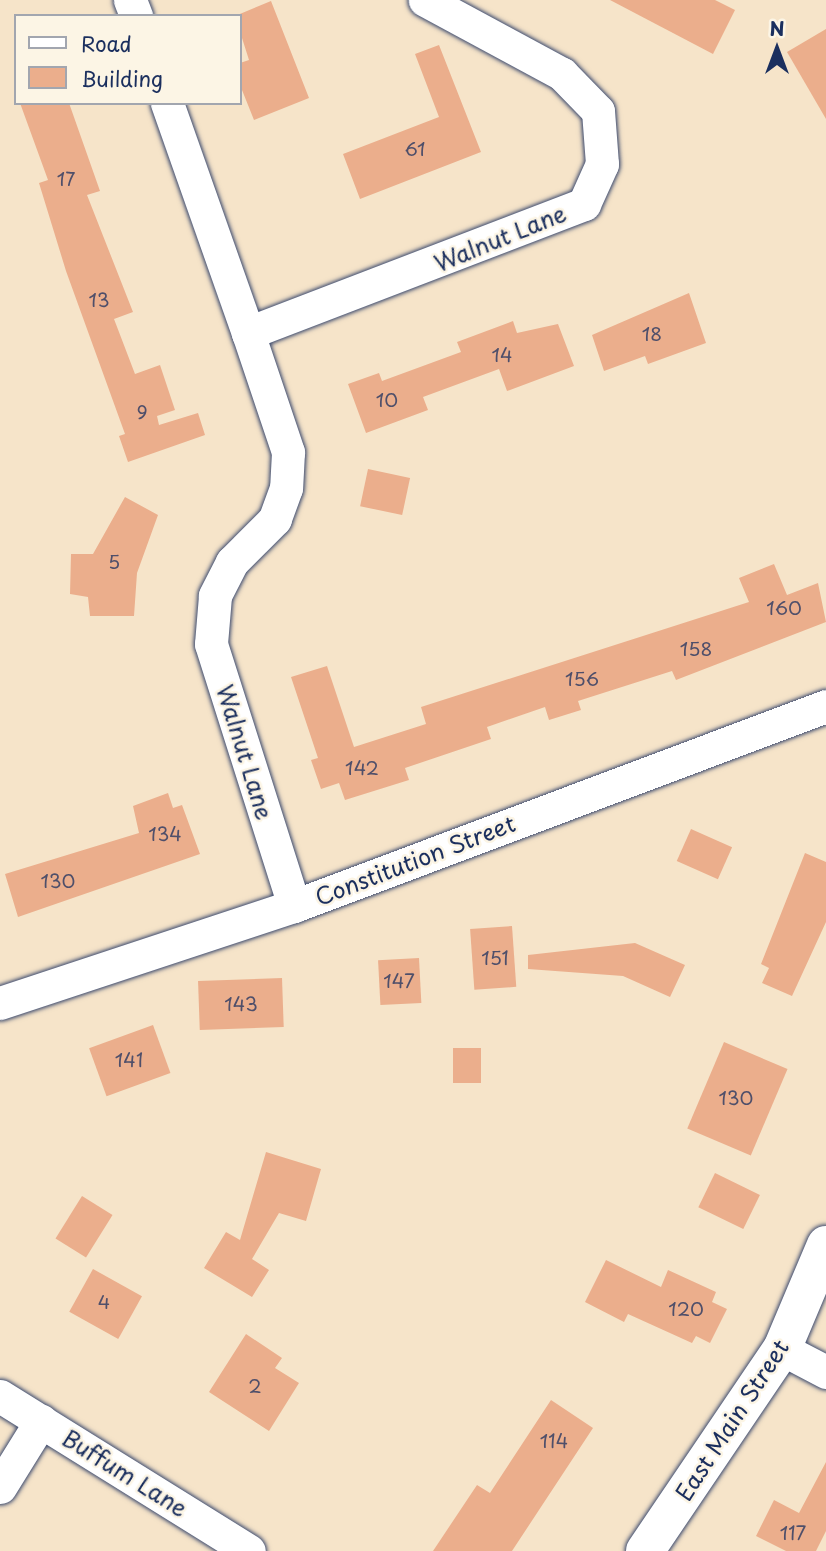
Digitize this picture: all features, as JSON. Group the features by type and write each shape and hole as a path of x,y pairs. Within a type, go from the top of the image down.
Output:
{"main road":[{"name":"East Main Street","path":"645,1551 782,1349 826,1245"}],"street":[{"name":"Walnut Lane","path":"248,333 584,204 602,164 598,111 562,74 425,0"},
{"name":"Walnut Lane","path":"168,105 288,452 286,488 275,519 232,562 215,596 211,643 294,906"},
{"name":"Constitution Street","path":"0,1003 294,906 826,706"},
{"path":"782,1349 826,1372"},
{"name":"Buffum Lane","path":"0,1396 249,1551"},
{"path":"0,1487 41,1421"}],"building":[{"path":"610,0 715,0 735,10 713,54"},
{"path":"271,1 309,98 254,120 242,90 242,62 249,60 242,38 242,14 240,14"},
{"path":"826,29 826,119 787,52"},
{"path":"439,45 481,152 360,199 343,154 439,117 415,54"},
{"path":"21,105 70,105 100,191 87,195 133,312 114,319 135,374 160,365 175,410 157,416 159,425 198,413 205,435 128,462 119,436 125,434 66,271 39,183 48,180"},
{"path":"689,293 706,343 648,364 645,356 604,371 592,335"},
{"path":"513,321 517,333 558,324 574,366 507,391 499,369 423,397 428,410 366,433 348,384 379,373 382,381 461,352 457,342"},
{"path":"368,469 410,478 402,515 360,506"},
{"path":"125,497 158,515 137,573 134,616 90,616 88,597 70,594 71,554 93,554"},
{"path":"774,564 787,595 818,583 826,622 676,680 672,671 578,701 581,710 549,720 545,707 487,727 491,739 405,768 409,780 345,800 339,783 321,789 311,760 318,758 291,677 327,666 354,747 426,724 421,707 749,602 739,578"},
{"path":"168,793 173,808 182,805 200,854 18,917 5,874 139,833 133,806"},
{"path":"691,829 732,847 718,879 677,861"},
{"path":"805,853 826,862 826,922 792,996 762,983 769,968 761,964"},
{"path":"512,926 516,987 474,990 470,929"},
{"path":"635,943 685,965 670,997 623,976 528,969 528,955"},
{"path":"419,958 421,1003 380,1005 378,960"},
{"path":"282,978 284,1027 200,1030 198,981"},
{"path":"153,1025 170,1073 107,1096 89,1048"},
{"path":"724,1042 788,1069 751,1155 687,1129"},
{"path":"453,1048 481,1048 481,1083 453,1083"},
{"path":"266,1152 321,1169 306,1221 279,1213 252,1259 269,1270 252,1297 204,1268 226,1232 240,1240"},
{"path":"715,1173 760,1195 743,1229 698,1207"},
{"path":"82,1196 113,1215 86,1257 56,1238"},
{"path":"606,1260 661,1287 668,1270 716,1292 712,1302 727,1309 710,1343 696,1336 692,1343 628,1314 624,1322 585,1302"},
{"path":"93,1269 142,1296 118,1339 69,1312"},
{"path":"246,1334 282,1358 275,1368 299,1383 269,1431 209,1392"},
{"path":"551,1400 593,1428 512,1551 433,1551 477,1485 490,1493"},
{"path":"826,1462 826,1531 816,1551 786,1551 756,1536 774,1500 799,1513"}]}
